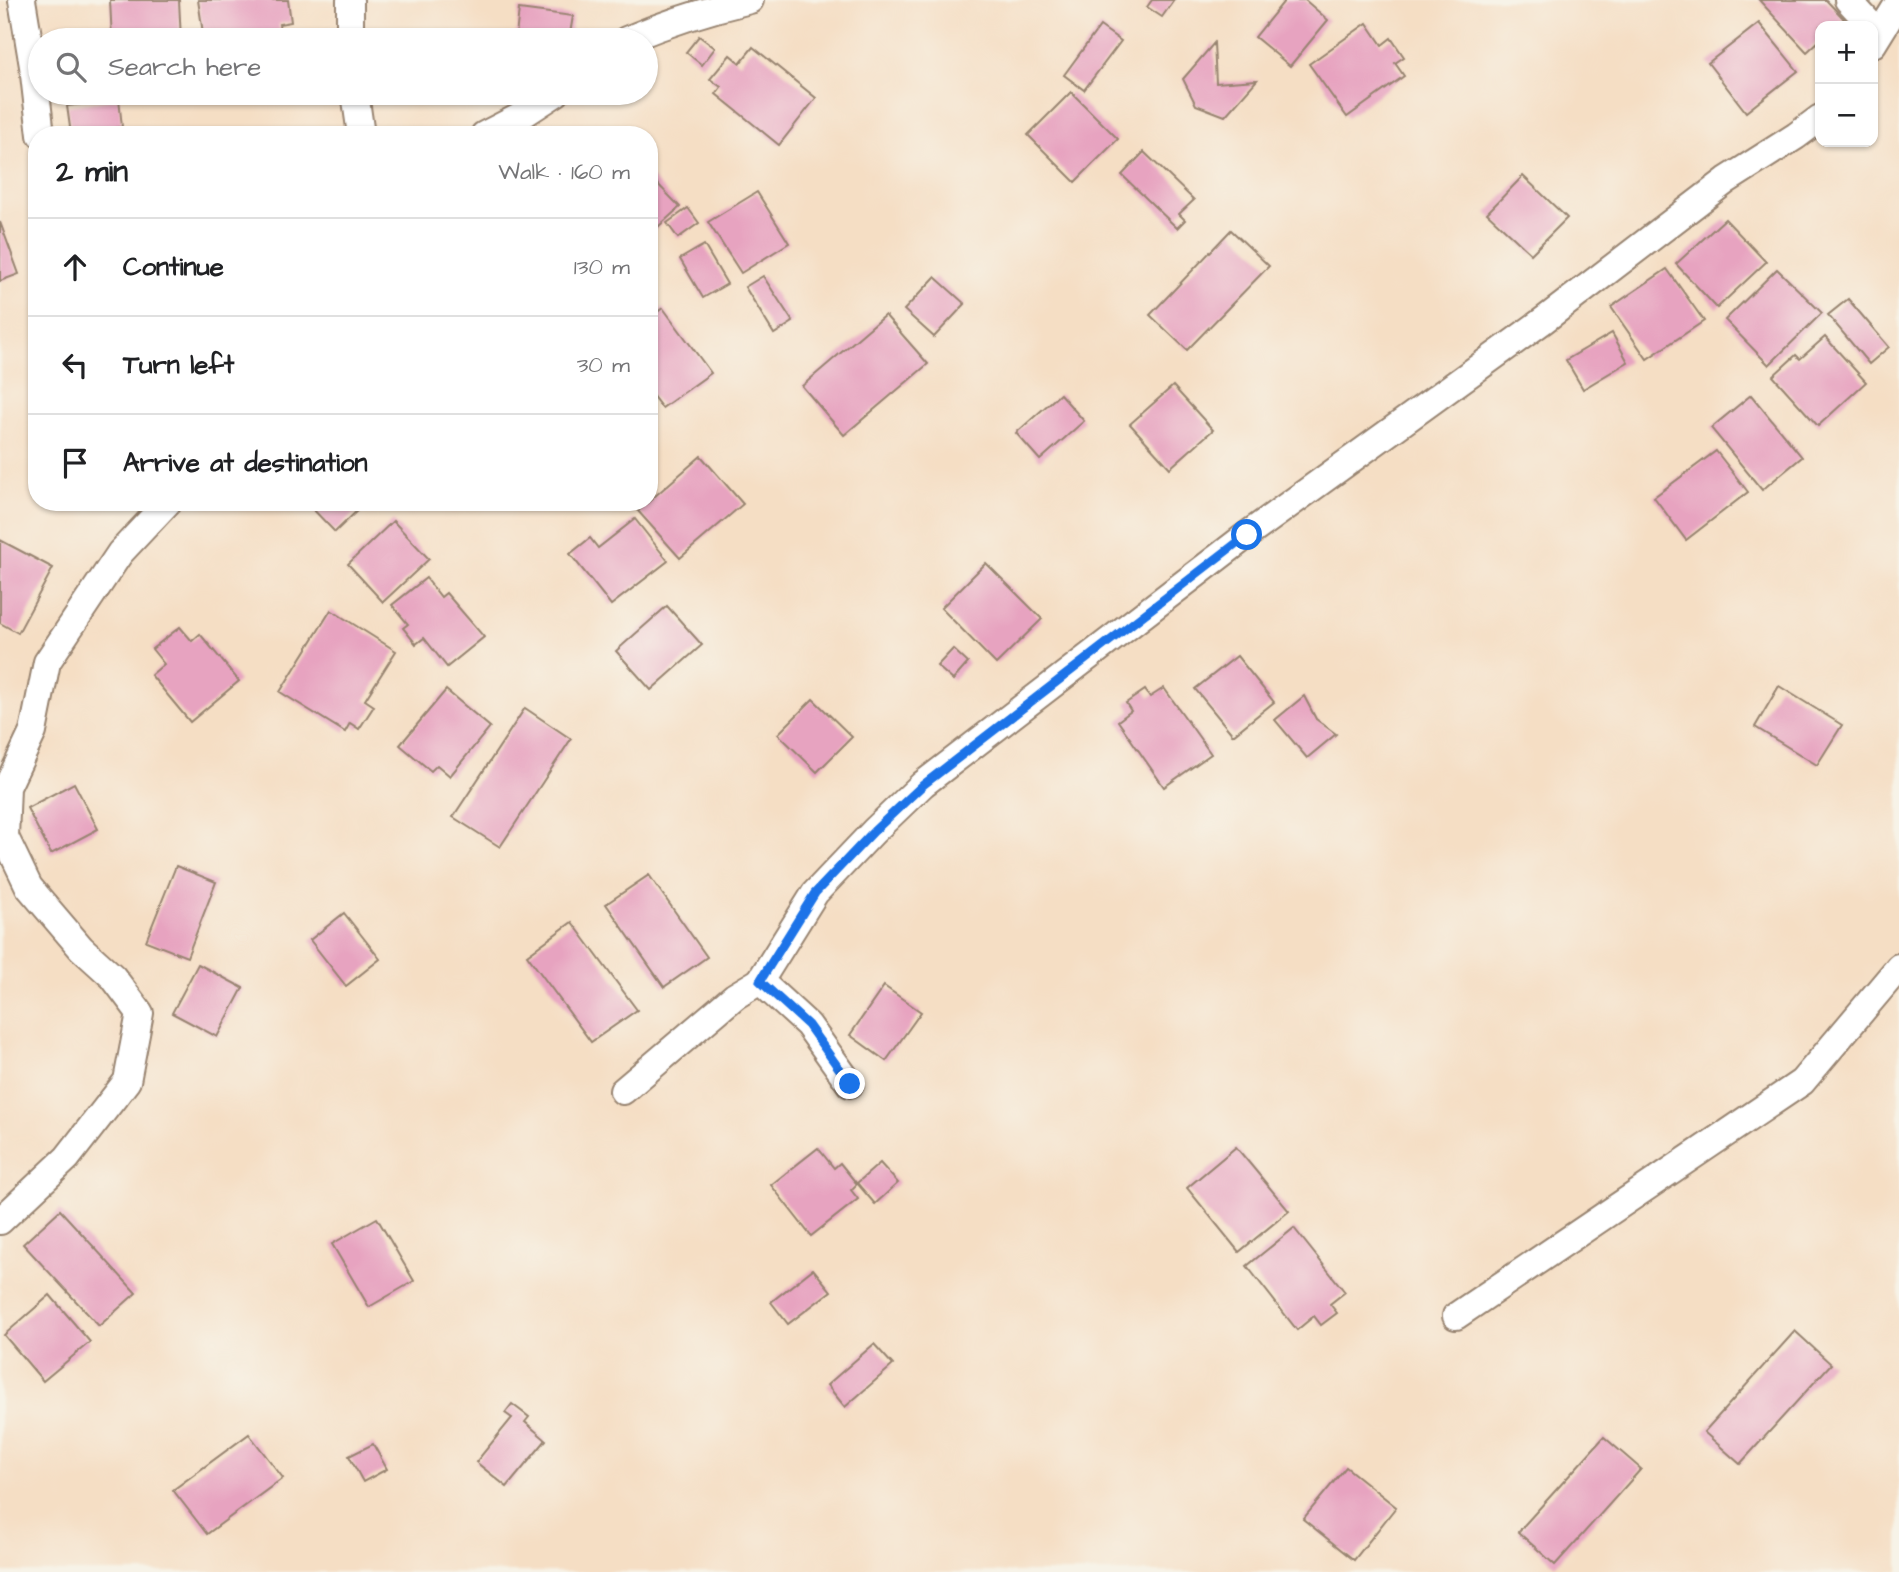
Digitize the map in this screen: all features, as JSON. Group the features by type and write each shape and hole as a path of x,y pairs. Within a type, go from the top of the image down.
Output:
{"street":[{"path":"22,0 28,36"},
{"path":"350,0 350,28"},
{"path":"653,28 707,10 750,0"},
{"path":"1848,0 1865,21"},
{"path":"1878,28 1899,2"},
{"path":"38,105 40,126"},
{"path":"357,105 360,126"},
{"path":"502,126 538,105"},
{"path":"622,1091 735,996 760,981 815,893 874,831 923,785 1247,535 1544,320 1727,180 1815,122"},
{"path":"0,1221 67,1158 127,1081 139,1013 113,977 81,948 29,887 5,837 7,787 33,732 47,662 120,554 159,511"},
{"path":"1456,1317 1802,1082 1899,967"},
{"path":"760,981 808,1025 850,1084"}],"building":[{"path":"110,0 179,0 180,28 111,28"},
{"path":"198,0 288,0 291,22 279,24 279,28 202,28"},
{"path":"1152,0 1174,0 1162,17 1147,7"},
{"path":"1285,0 1305,0 1328,20 1290,66 1255,37"},
{"path":"1759,0 1826,0 1844,19 1815,21 1815,45 1807,52"},
{"path":"519,9 573,16 571,28 517,28"},
{"path":"1367,23 1382,45 1391,38 1404,57 1395,63 1404,76 1347,117 1309,64"},
{"path":"1759,23 1798,71 1746,112 1708,63"},
{"path":"1100,26 1121,41 1084,90 1064,75"},
{"path":"699,36 715,48 702,65 686,52"},
{"path":"1214,43 1216,83 1257,80 1225,116 1196,105 1183,79"},
{"path":"753,47 816,98 779,145 716,94 721,87 710,79 730,55 740,63"},
{"path":"1071,92 1118,139 1075,182 1028,135"},
{"path":"120,105 122,126 70,126 67,106"},
{"path":"1144,152 1194,200 1179,214 1185,220 1177,228 1122,175"},
{"path":"1523,176 1567,218 1531,254 1487,213"},
{"path":"658,184 680,207 658,227"},
{"path":"757,192 789,243 741,273 708,222"},
{"path":"688,208 699,223 678,238 667,223"},
{"path":"1725,219 1766,262 1717,308 1676,264"},
{"path":"0,222 19,274 0,281"},
{"path":"1231,230 1269,266 1187,350 1150,315"},
{"path":"704,245 727,284 703,298 680,259"},
{"path":"1667,269 1704,321 1647,359 1611,307"},
{"path":"1777,269 1822,313 1769,365 1725,320"},
{"path":"763,276 793,322 774,334 745,287"},
{"path":"935,277 965,304 934,337 904,310"},
{"path":"1848,299 1889,347 1869,364 1828,315"},
{"path":"663,308 711,373 662,408 658,403 658,312"},
{"path":"885,315 928,364 844,435 802,386"},
{"path":"1612,333 1628,362 1583,389 1566,360"},
{"path":"1825,337 1866,382 1818,426 1773,376 1796,355 1800,359"},
{"path":"1173,386 1213,430 1170,468 1130,424"},
{"path":"1060,394 1084,421 1040,460 1016,433"},
{"path":"1751,395 1802,457 1762,490 1711,428"},
{"path":"1716,451 1748,492 1686,540 1654,497"},
{"path":"701,456 743,504 680,558 638,511 658,511 658,494"},
{"path":"315,511 357,511 335,532"},
{"path":"635,519 668,561 611,605 570,554 590,538 598,548"},
{"path":"393,521 429,559 383,602 348,564"},
{"path":"0,540 53,568 18,633 0,623"},
{"path":"986,563 1042,619 996,664 941,608"},
{"path":"426,578 441,597 446,593 484,637 447,667 424,638 416,644 403,628 408,624 392,605"},
{"path":"667,606 702,645 651,690 616,651"},
{"path":"331,610 396,651 365,700 374,706 359,729 350,723 345,732 280,692"},
{"path":"180,627 192,641 200,634 239,681 190,722 151,675 164,664 152,649"},
{"path":"953,649 968,663 953,680 937,666"},
{"path":"1237,656 1274,702 1233,735 1195,689"},
{"path":"1779,686 1842,725 1817,765 1755,727"},
{"path":"1164,688 1211,754 1164,787 1118,721 1131,711 1126,703 1145,690 1150,697"},
{"path":"446,690 490,727 450,776 437,765 431,771 400,745"},
{"path":"1304,696 1316,719 1336,734 1307,758 1275,720"},
{"path":"813,699 852,737 817,772 778,734"},
{"path":"525,708 571,739 500,847 453,817"},
{"path":"74,783 98,829 51,854 27,808"},
{"path":"176,866 216,882 187,957 146,941"},
{"path":"649,875 707,957 664,987 606,904"},
{"path":"344,913 380,959 346,986 310,940"},
{"path":"572,922 637,1010 591,1042 527,955"},
{"path":"198,964 243,988 217,1037 172,1013"},
{"path":"884,986 921,1012 886,1061 850,1035"},
{"path":"1236,1147 1289,1211 1239,1252 1187,1188"},
{"path":"818,1148 834,1168 840,1163 857,1184 851,1190 858,1199 811,1236 771,1185"},
{"path":"880,1163 898,1183 875,1204 857,1183"},
{"path":"60,1210 136,1293 99,1326 23,1244"},
{"path":"377,1218 414,1281 369,1307 332,1244"},
{"path":"1294,1228 1345,1292 1330,1304 1337,1313 1321,1325 1314,1316 1297,1330 1247,1266"},
{"path":"813,1269 831,1291 788,1324 771,1302"},
{"path":"50,1295 90,1342 43,1381 4,1335"},
{"path":"1795,1331 1831,1364 1740,1464 1704,1432"},
{"path":"874,1344 893,1365 845,1407 827,1385"},
{"path":"512,1404 529,1417 525,1422 546,1440 507,1487 476,1462 512,1418 505,1413"},
{"path":"249,1434 283,1478 207,1534 173,1490"},
{"path":"1604,1437 1641,1469 1555,1565 1518,1532"},
{"path":"373,1444 387,1469 363,1482 349,1456"},
{"path":"1346,1467 1396,1507 1354,1560 1303,1519"}],"route":[{"path":"850,1084 808,1025 760,981 815,893 874,831 923,785 1247,535"}]}
